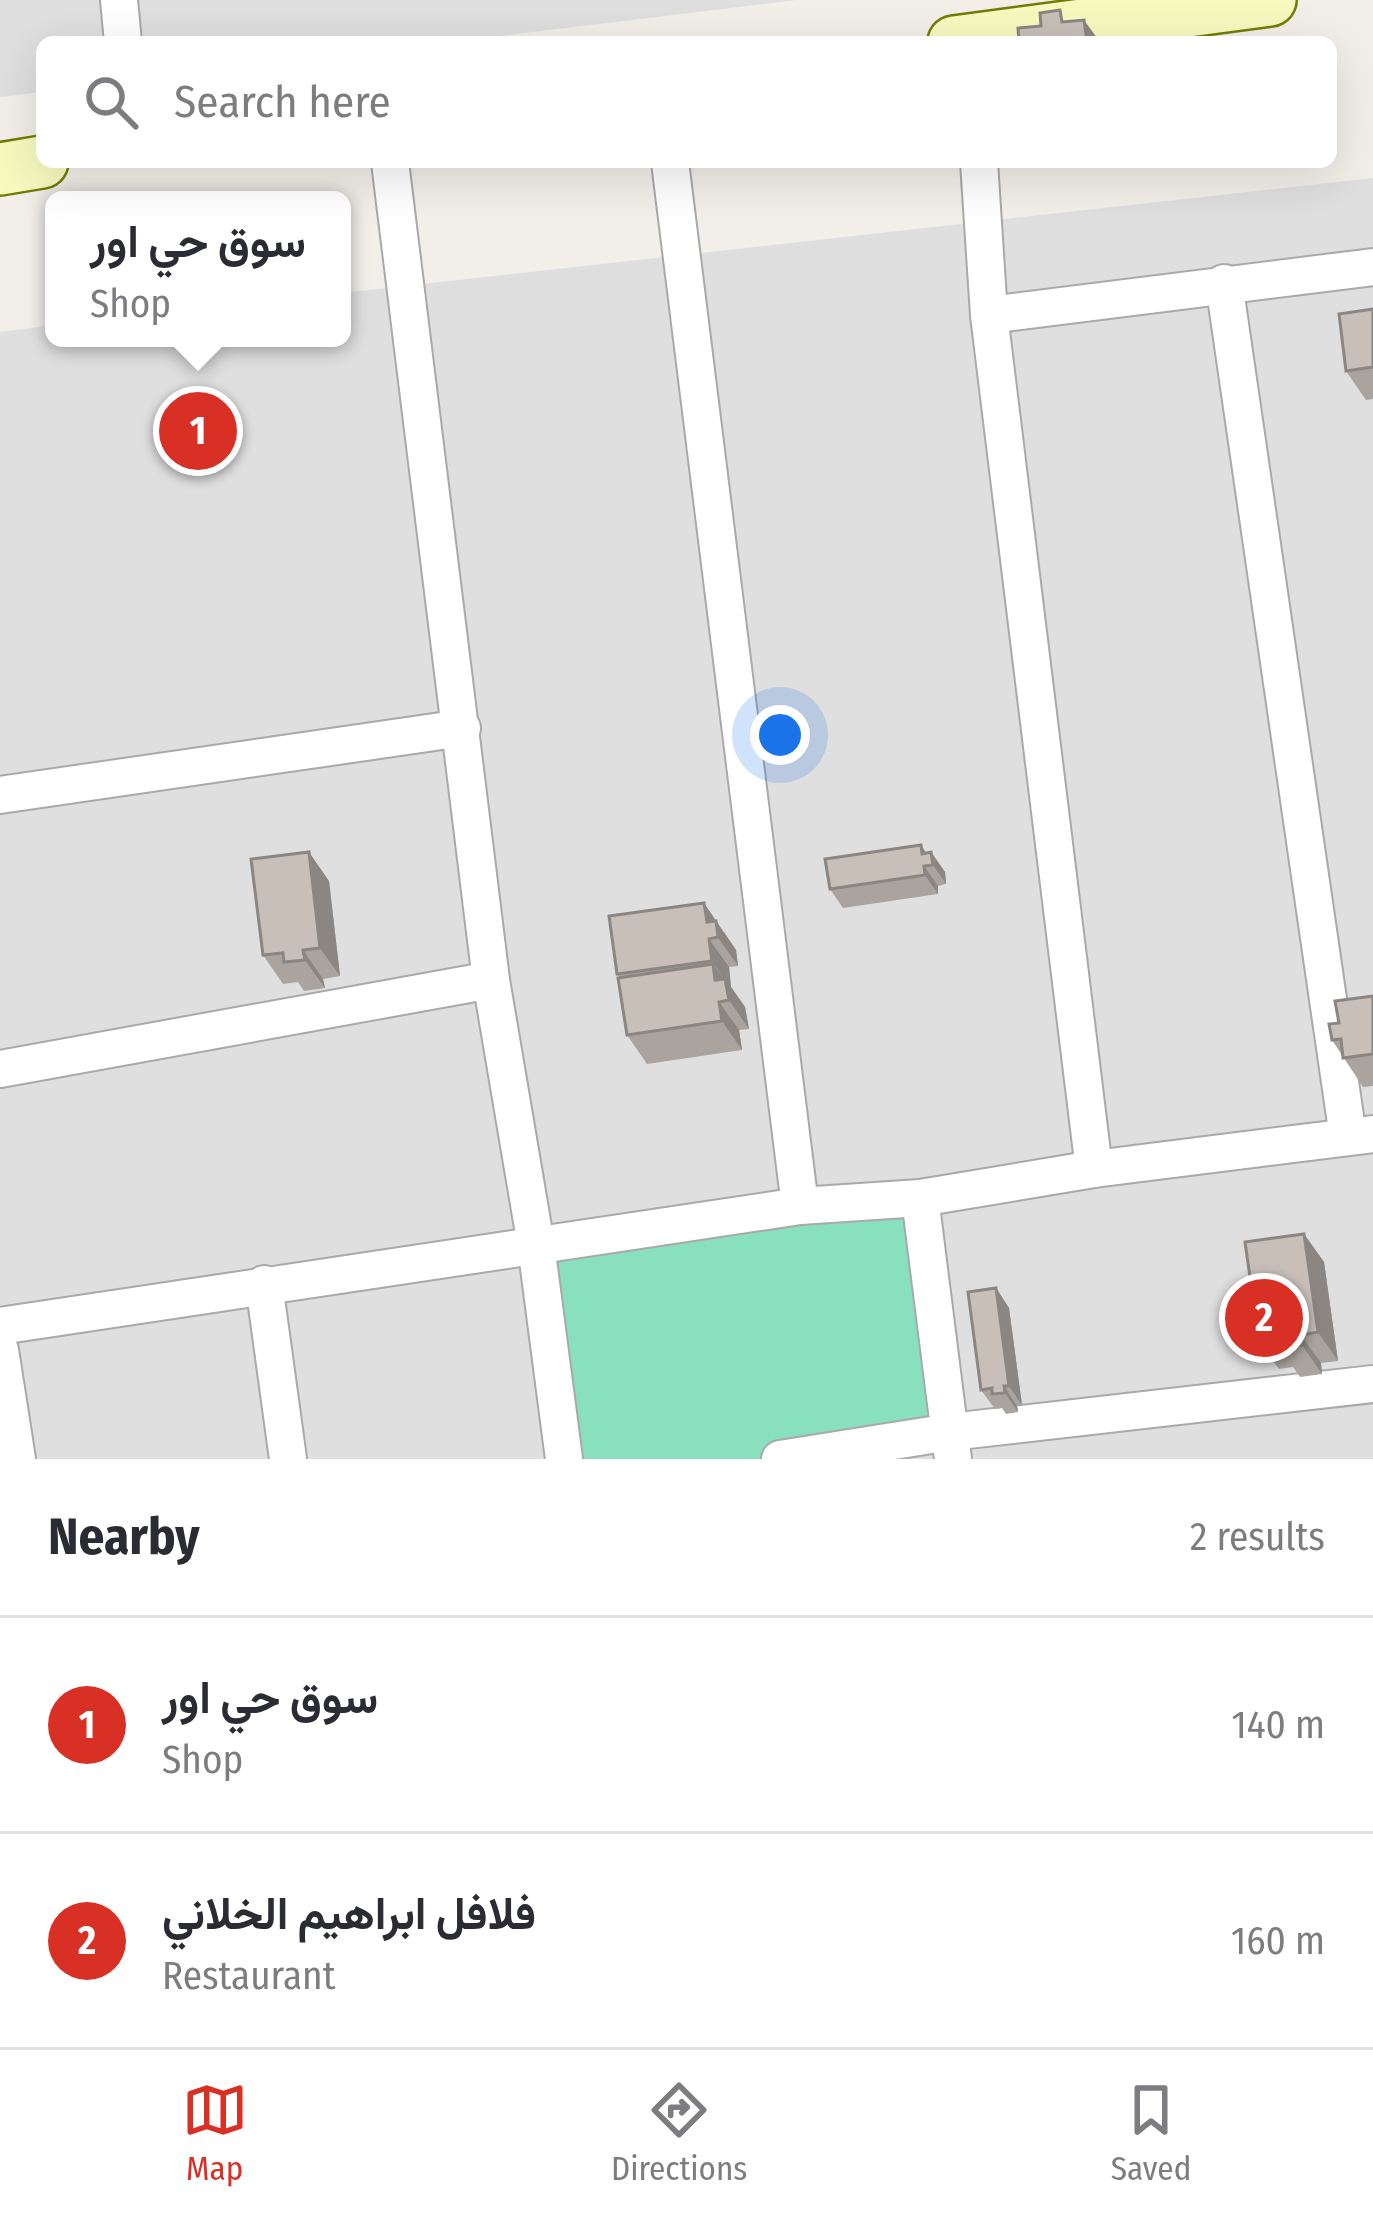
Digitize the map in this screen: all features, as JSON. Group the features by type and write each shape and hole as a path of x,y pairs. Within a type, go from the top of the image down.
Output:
{"street":[{"path":"119,0 122,36"},
{"path":"980,36 1048,14 1270,0"},
{"path":"0,169 36,163"},
{"path":"391,168 491,980 536,1245 564,1459"},
{"path":"671,168 800,1206"},
{"path":"979,168 989,315 1094,1169"},
{"path":"989,315 1373,267"},
{"path":"0,1326 800,1206 920,1198 1094,1169 1360,1136 1224,283"},
{"path":"0,795 462,728"},
{"path":"0,1069 491,980"},
{"path":"920,1198 951,1445"},
{"path":"264,1284 288,1459"},
{"path":"0,1350 17,1459"},
{"path":"780,1459 951,1445 1373,1384"}],"shaded area":[{"path":"0,0 796,0 500,36 36,36 36,93 0,97"},
{"path":"1373,178 1373,1459 0,1459 0,332 45,326 45,347 351,347 351,292"}],"green space":[{"path":"920,1198 950,1432 779,1459 564,1459 536,1245"}],"building":[{"path":"1060,10 1062,22 1084,20 1086,36 1019,36 1018,28 1041,26 1040,13"},
{"path":"1373,309 1373,367 1346,371 1339,314"},
{"path":"921,845 922,854 931,852 933,865 924,866 925,875 830,889 825,859"},
{"path":"309,852 320,948 303,950 305,960 284,962 283,953 263,955 251,859"},
{"path":"704,903 707,922 716,921 718,937 709,939 712,961 617,974 609,916"},
{"path":"713,964 715,980 725,979 729,1000 719,1002 722,1021 627,1035 618,978"},
{"path":"1373,996 1373,1054 1343,1058 1341,1039 1332,1040 1329,1024 1339,1023 1335,1001"},
{"path":"1304,1234 1318,1332 1301,1335 1302,1345 1280,1349 1279,1338 1259,1341 1245,1242"},
{"path":"996,1288 1009,1386 1004,1386 1005,1393 992,1394 992,1388 981,1390 968,1292"}],"place":[{"name":"سوق حي اور","path":"198,431"},
{"name":"فلافل ابراهيم الخلاني","path":"1264,1318"}]}
